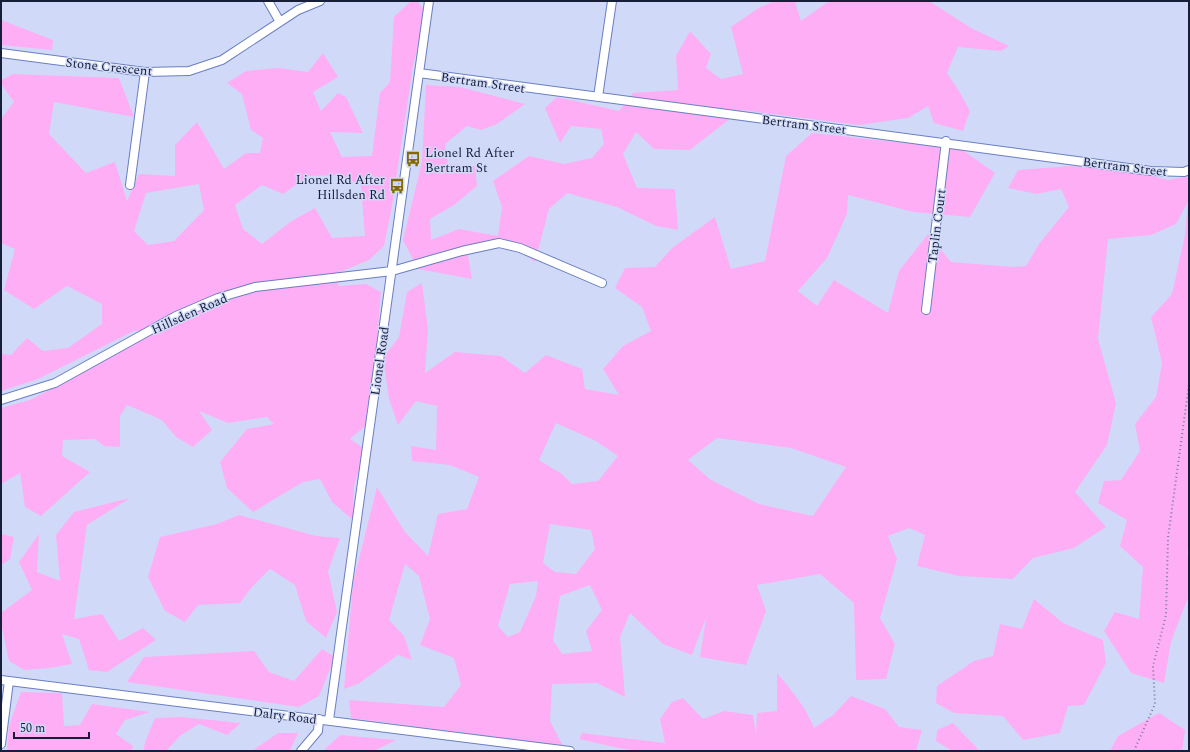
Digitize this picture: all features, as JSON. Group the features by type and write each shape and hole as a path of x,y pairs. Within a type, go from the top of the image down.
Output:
{"street":[{"path":"268,1 280,22"},
{"name":"Stone Crescent","path":"1,53 144,72 189,71 222,60 298,10 320,1"},
{"name":"Lionel Road","path":"329,720 429,1"},
{"path":"598,98 612,1"},
{"path":"130,185 144,72"},
{"name":"Bertram Street","path":"419,73 598,98 946,141 1151,171 1184,172 1189,170"},
{"name":"Taplin Court","path":"926,310 946,141"},
{"name":"Hillsden Road","path":"1,400 55,383 176,316 218,298 255,287 392,271 462,251 499,243 520,248 602,283"},
{"path":"1,744 5,681"},
{"name":"Dalry Road","path":"5,681 570,751"},
{"path":"301,751 318,731 319,719"}],"path":[{"path":"1134,751 1155,704 1153,666 1166,614 1168,538 1189,384"}],"shaded area":[{"path":"411,1 417,1 426,12 413,66 392,206 384,246 369,260 340,272 338,286 366,284 381,292 377,340 376,386 367,407 370,422 350,439 365,449 354,486 353,520 332,502 320,479 303,482 253,512 227,488 220,462 247,429 274,424 267,417 228,423 199,411 212,430 193,447 176,437 162,420 127,405 120,416 120,447 104,446 95,439 63,440 62,456 90,472 41,516 25,507 20,473 1,484 1,408 30,400 77,376 159,329 134,331 38,379 1,391 1,354 11,355 27,338 43,351 68,348 102,324 102,304 67,286 34,309 4,290 15,249 1,243 1,119 14,102 1,84 1,80 13,74 119,78 134,117 54,102 49,134 86,173 115,162 127,201 139,174 175,176 175,145 197,122 224,169 246,153 260,153 263,138 251,130 242,94 227,83 246,71 278,68 308,72 323,53 338,77 313,92 321,111 338,93 346,97 363,133 330,132 342,157 372,156 380,93 390,82 394,17","holes":["341,175 361,186 365,236 332,238 315,208 290,222 262,244 243,229 235,205 262,185 283,194 309,176","199,184 204,210 174,241 148,245 134,231 146,193"]},
{"path":"775,1 795,1 801,21 829,1 929,1 971,28 1009,46 1001,51 958,47 947,73 970,111 963,131 934,123 928,106 908,118 859,125 741,110 690,150 654,149 636,132 623,154 637,188 675,189 678,230 656,226 617,207 567,193 549,209 535,262 505,240 467,250 472,279 418,269 403,240 422,162 426,85 460,87 525,104 497,124 481,130 467,126 445,144 448,164 475,166 477,186 454,205 430,219 431,240 459,229 498,236 502,207 493,181 529,156 564,164 592,158 604,144 601,129 571,126 560,143 545,108 557,97 619,111 633,93 678,90 676,56 690,31 711,54 706,68 721,79 743,74 731,27 760,7"},
{"path":"1,20 53,40 52,50 1,45"},
{"path":"812,133 961,149 995,173 970,217 913,212 848,195 847,214 827,258 798,291 817,306 834,280 888,313 899,271 928,234 951,262 1014,267 1026,266 1039,244 1069,207 1061,189 1037,194 1008,188 1018,170 1070,166 1128,170 1168,180 1189,176 1189,540 1187,554 1189,559 1189,595 1171,642 1164,683 1131,673 1104,631 1115,612 1139,619 1143,567 1120,546 1127,520 1098,503 1104,481 1121,480 1140,451 1135,424 1156,397 1162,363 1151,317 1172,294 1185,235 1188,202 1176,224 1151,235 1108,239 1098,339 1116,403 1107,445 1075,492 1106,527 1074,548 1033,558 1013,579 959,576 917,566 925,535 909,528 888,536 897,559 880,618 895,644 886,679 856,680 854,603 820,574 757,585 766,611 746,665 700,657 706,618 692,655 663,644 630,613 620,637 625,697 597,683 552,684 550,721 563,746 351,718 349,700 444,707 461,685 454,658 420,645 430,619 419,576 405,564 389,620 404,636 412,660 398,655 358,684 344,689 353,583 377,487 405,532 428,556 438,514 467,509 479,477 450,465 412,461 411,446 436,450 437,406 416,401 398,425 389,399 383,358 399,337 407,292 422,283 428,329 425,373 455,352 501,356 525,373 546,355 582,369 585,389 619,395 603,369 623,346 651,331 642,307 615,288 625,268 655,267 672,248 715,217 731,269 765,261 786,156","holes":["556,423 596,441 618,456 598,481 572,484 562,474 539,460","717,438 791,448 846,467 813,516 759,504 711,480 688,460","550,524 591,530 595,549 576,574 555,572 543,563","538,581 536,596 520,632 508,637 498,626 510,584","590,585 602,610 586,631 592,651 562,654 553,640 560,596"]},
{"path":"130,498 87,525 74,619 102,614 119,641 143,628 156,640 107,672 89,670 79,639 62,634 72,664 50,668 24,670 9,661 1,623 1,613 32,590 19,562 39,534 37,572 60,581 56,535 74,512"},
{"path":"239,515 316,536 340,538 328,571 337,612 326,638 306,621 295,585 270,569 251,588 240,603 198,605 185,622 165,611 148,577 160,537 217,524"},
{"path":"1,534 14,537 10,559 1,565"},
{"path":"1034,599 1063,623 1103,640 1106,663 1084,705 1068,706 1060,733 1023,740 1003,716 954,713 936,703 937,686 974,661 993,656 1000,624 1022,629"},
{"path":"322,649 335,657 319,696 299,707 127,682 144,657 254,651 269,672 294,681"},
{"path":"777,673 793,692 811,720 814,728 833,715 851,696 885,709 899,727 922,730 916,751 638,751 579,739 582,733 665,743 660,719 672,702 683,698 703,719 724,711 753,715 756,734 757,713 777,711"},
{"path":"21,692 62,693 64,726 80,725 92,704 150,712 125,720 116,734 133,746 132,751 7,751 9,726"},
{"path":"1159,713 1185,730 1182,751 1110,751 1118,736"},
{"path":"181,717 241,723 227,735 199,724 181,735 166,751 143,751 155,718"},
{"path":"953,723 978,749 976,751 952,751 936,741 937,730"},
{"path":"278,733 298,733 290,751 252,751"},
{"path":"340,735 396,740 374,751 323,751"}],"place":[{"name":"Lionel Rd After Bertram St","path":"413,159"},
{"name":"Lionel Rd After Hillsden Rd","path":"397,186"}]}
